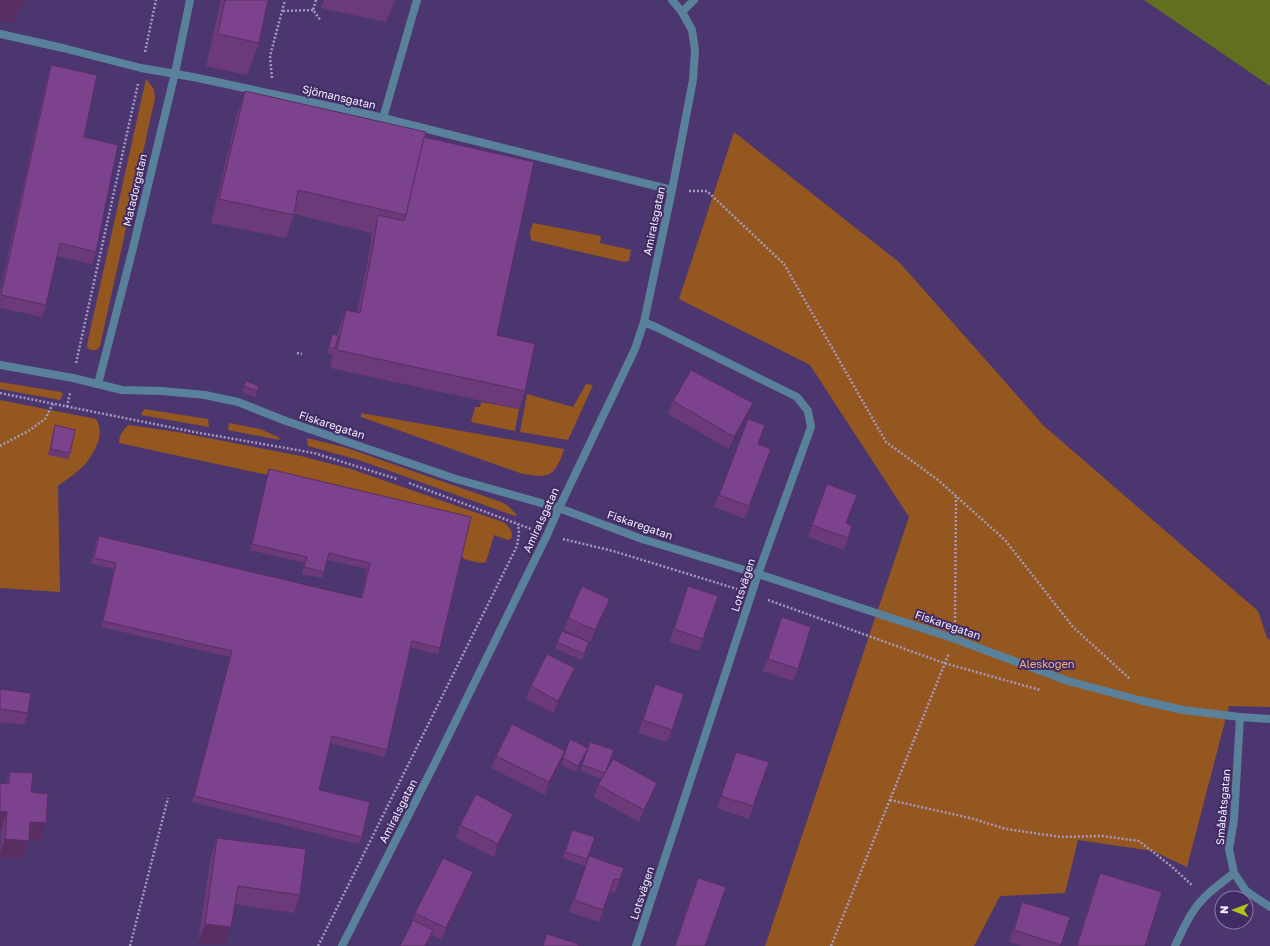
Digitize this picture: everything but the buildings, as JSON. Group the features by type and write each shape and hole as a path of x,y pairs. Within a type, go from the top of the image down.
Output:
{"street":[{"name":"Matadorgatan","path":"98,384 175,73 190,0"},
{"path":"383,118 417,0"},
{"name":"Amiralsgatan","path":"342,946 435,763 547,535 635,349 644,322 672,190 693,80 695,50 692,30 682,12 672,0"},
{"path":"682,12 694,0"},
{"name":"Sjömansgatan","path":"0,34 141,68 175,73 383,118 672,190"},
{"name":"Lotsvägen","path":"636,946 752,597 758,574 811,426 808,411 798,397 644,322"},
{"name":"Fiskaregatan","path":"0,365 73,378 122,390 162,391 204,395 238,402 286,421 456,478 559,508 642,539 758,574 955,639 1068,680 1139,700 1183,710 1270,719"},
{"name":"Småbåtsgatan","path":"1240,717 1234,820 1230,848 1234,873 1246,891 1270,906"},
{"path":"1175,946 1194,909 1234,873"}],"path":[{"path":"144,57 156,0"},
{"path":"274,94 270,56 283,10 284,0"},
{"path":"313,10 316,0"},
{"path":"283,10 313,10"},
{"path":"313,10 321,21"},
{"path":"76,361 139,79"},
{"path":"672,190 707,191 784,264 886,442 938,480 1005,540 1073,626 1142,690 1139,700"},
{"path":"297,353 302,354"},
{"path":"0,393 194,432 314,453 404,481 547,535 613,551 732,587 752,597 771,601 823,621 944,663 1043,691"},
{"path":"0,446 30,430 45,419 52,404"},
{"path":"831,946 944,663 955,639 956,496"},
{"path":"318,946 517,546 519,534 518,524"},
{"path":"130,946 168,798"},
{"path":"890,800 970,818 1006,829 1061,837 1103,836 1139,841 1171,866 1193,886"}],"green space":[{"path":"146,79 154,89 155,98 100,346 97,350 90,350 87,347 88,340"},
{"name":"Aleskogen","path":"734,132 900,263 1044,426 1258,611 1267,638 1270,640 1270,707 1229,706 1187,867 1153,851 1078,840 1065,893 1000,896 974,946 765,946 909,517 810,365 679,299"},
{"path":"533,223 601,236 600,243 631,250 629,261 624,262 531,240 530,232"},
{"path":"0,382 61,392 63,394 60,400 0,389"},
{"path":"586,384 593,385 568,440 520,432 527,394 573,407"},
{"path":"0,400 96,419 99,424 100,430 98,441 87,462 81,469 58,486 60,592 0,588"},
{"path":"481,402 519,409 515,431 471,422 475,407 480,407"},
{"path":"144,409 208,419 209,427 141,415"},
{"path":"361,413 564,449 558,465 548,475 529,475 361,417"},
{"path":"229,423 260,429 278,437 280,440 228,430"},
{"path":"129,425 177,432 301,456 351,469 503,522 510,529 512,536 511,539 508,540 494,535 486,562 480,563 464,559 461,554 268,475 119,443 122,433"},
{"path":"307,438 347,448 501,502 507,505 517,515 515,516 359,460 308,446"}],"shaded area":[{"path":"1144,0 1270,0 1270,86"}]}
